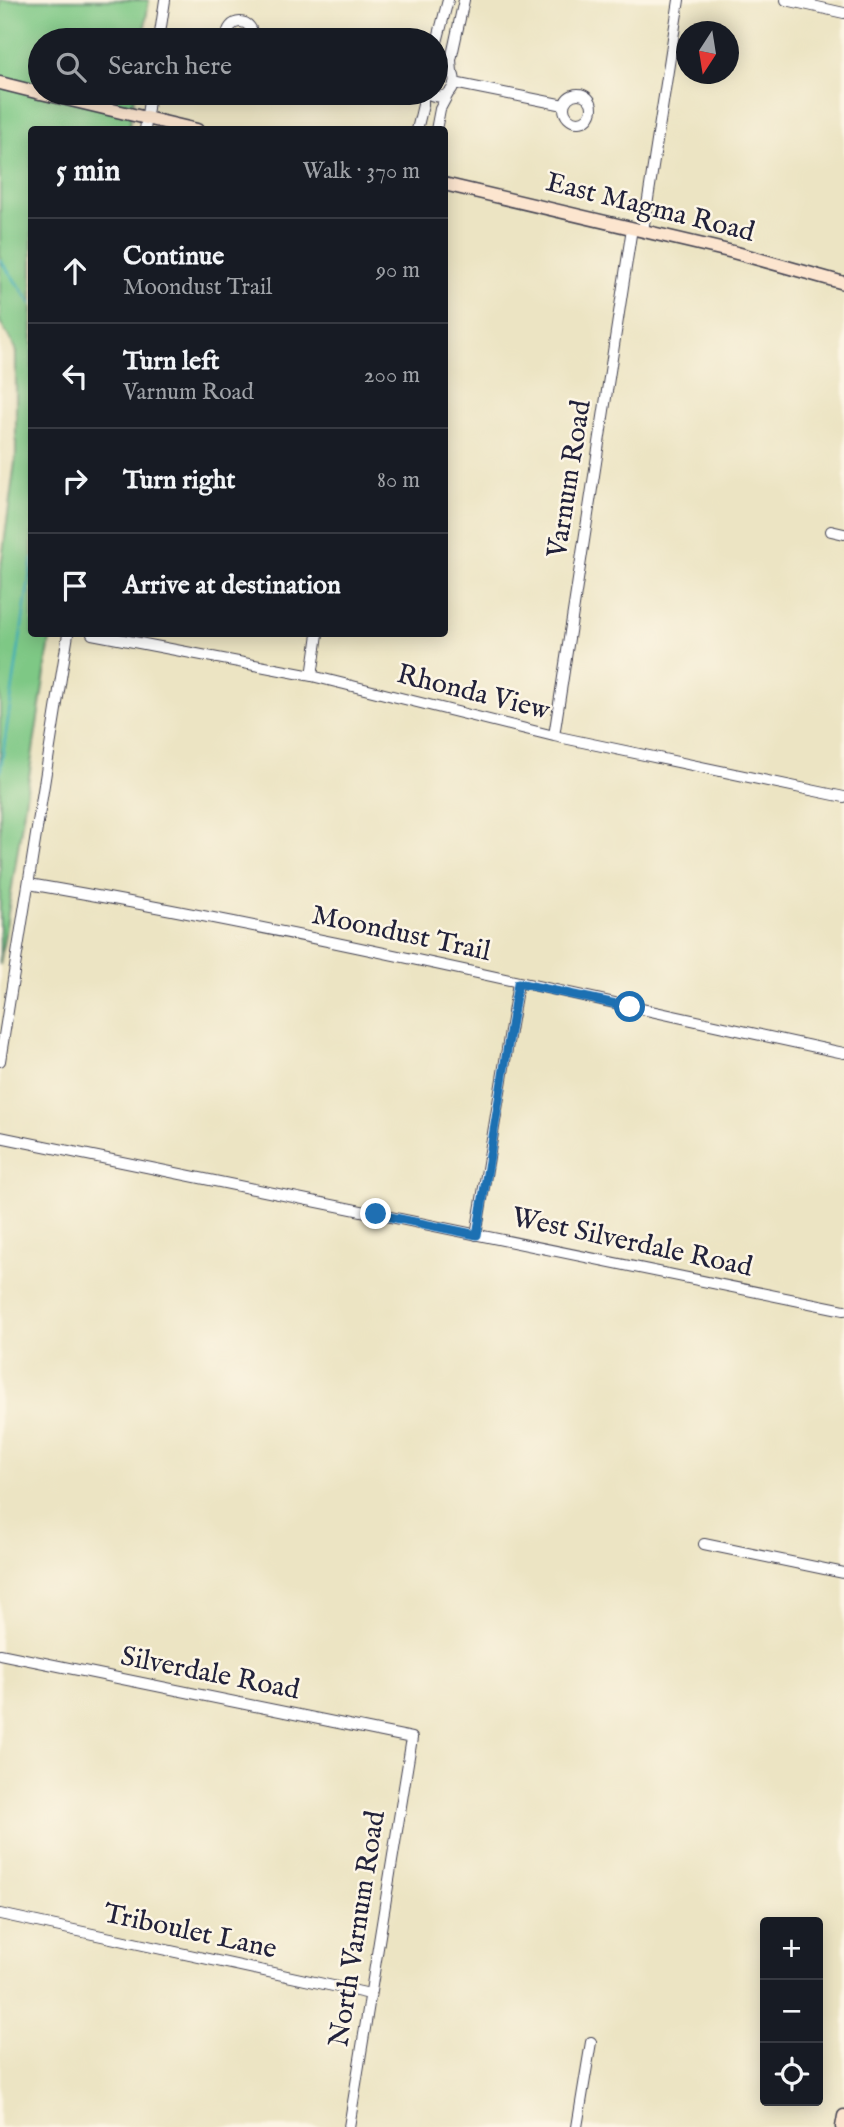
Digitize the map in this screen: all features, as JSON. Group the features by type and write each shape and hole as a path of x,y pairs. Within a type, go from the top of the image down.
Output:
{"street":[{"path":"161,28 165,0"},
{"path":"441,28 448,0"},
{"path":"448,91 452,82 452,60 464,0"},
{"name":"Varnum Road","path":"554,736 679,0"},
{"path":"786,0 844,13"},
{"path":"229,28 242,22 252,28"},
{"path":"448,74 452,82"},
{"path":"448,87 452,82"},
{"path":"452,82 564,105"},
{"path":"0,83 28,90"},
{"path":"82,105 146,124 148,105"},
{"path":"418,126 423,105"},
{"path":"437,126 442,105"},
{"name":"East Magma Road","path":"448,185 733,252 844,283"},
{"path":"831,531 844,534"},
{"path":"0,1061 68,637"},
{"name":"Rhonda View","path":"108,637 312,676 554,736 844,797"},
{"path":"312,676 318,637"},
{"name":"Moondust Trail","path":"29,884 162,907 844,1053"},
{"path":"477,1235 518,983"},
{"name":"West Silverdale Road","path":"0,1137 844,1310"},
{"path":"704,1544 844,1573"},
{"name":"Silverdale Road","path":"0,1654 412,1738"},
{"name":"North Varnum Road","path":"349,2127 412,1738"},
{"name":"Triboulet Lane","path":"0,1914 370,1994"},
{"path":"577,2127 591,2042"},
{"path":"842,2127 844,2116"}],"green space":[{"path":"0,0 149,0 145,28 28,28 28,105 133,105 130,126 28,126 28,637 51,637 0,965 0,574 16,455 16,349 0,322"}],"waterway":[{"path":"0,260 28,298"},
{"path":"0,773 28,586"}],"route":[{"path":"376,1214 477,1235 518,983 630,1007"}]}
